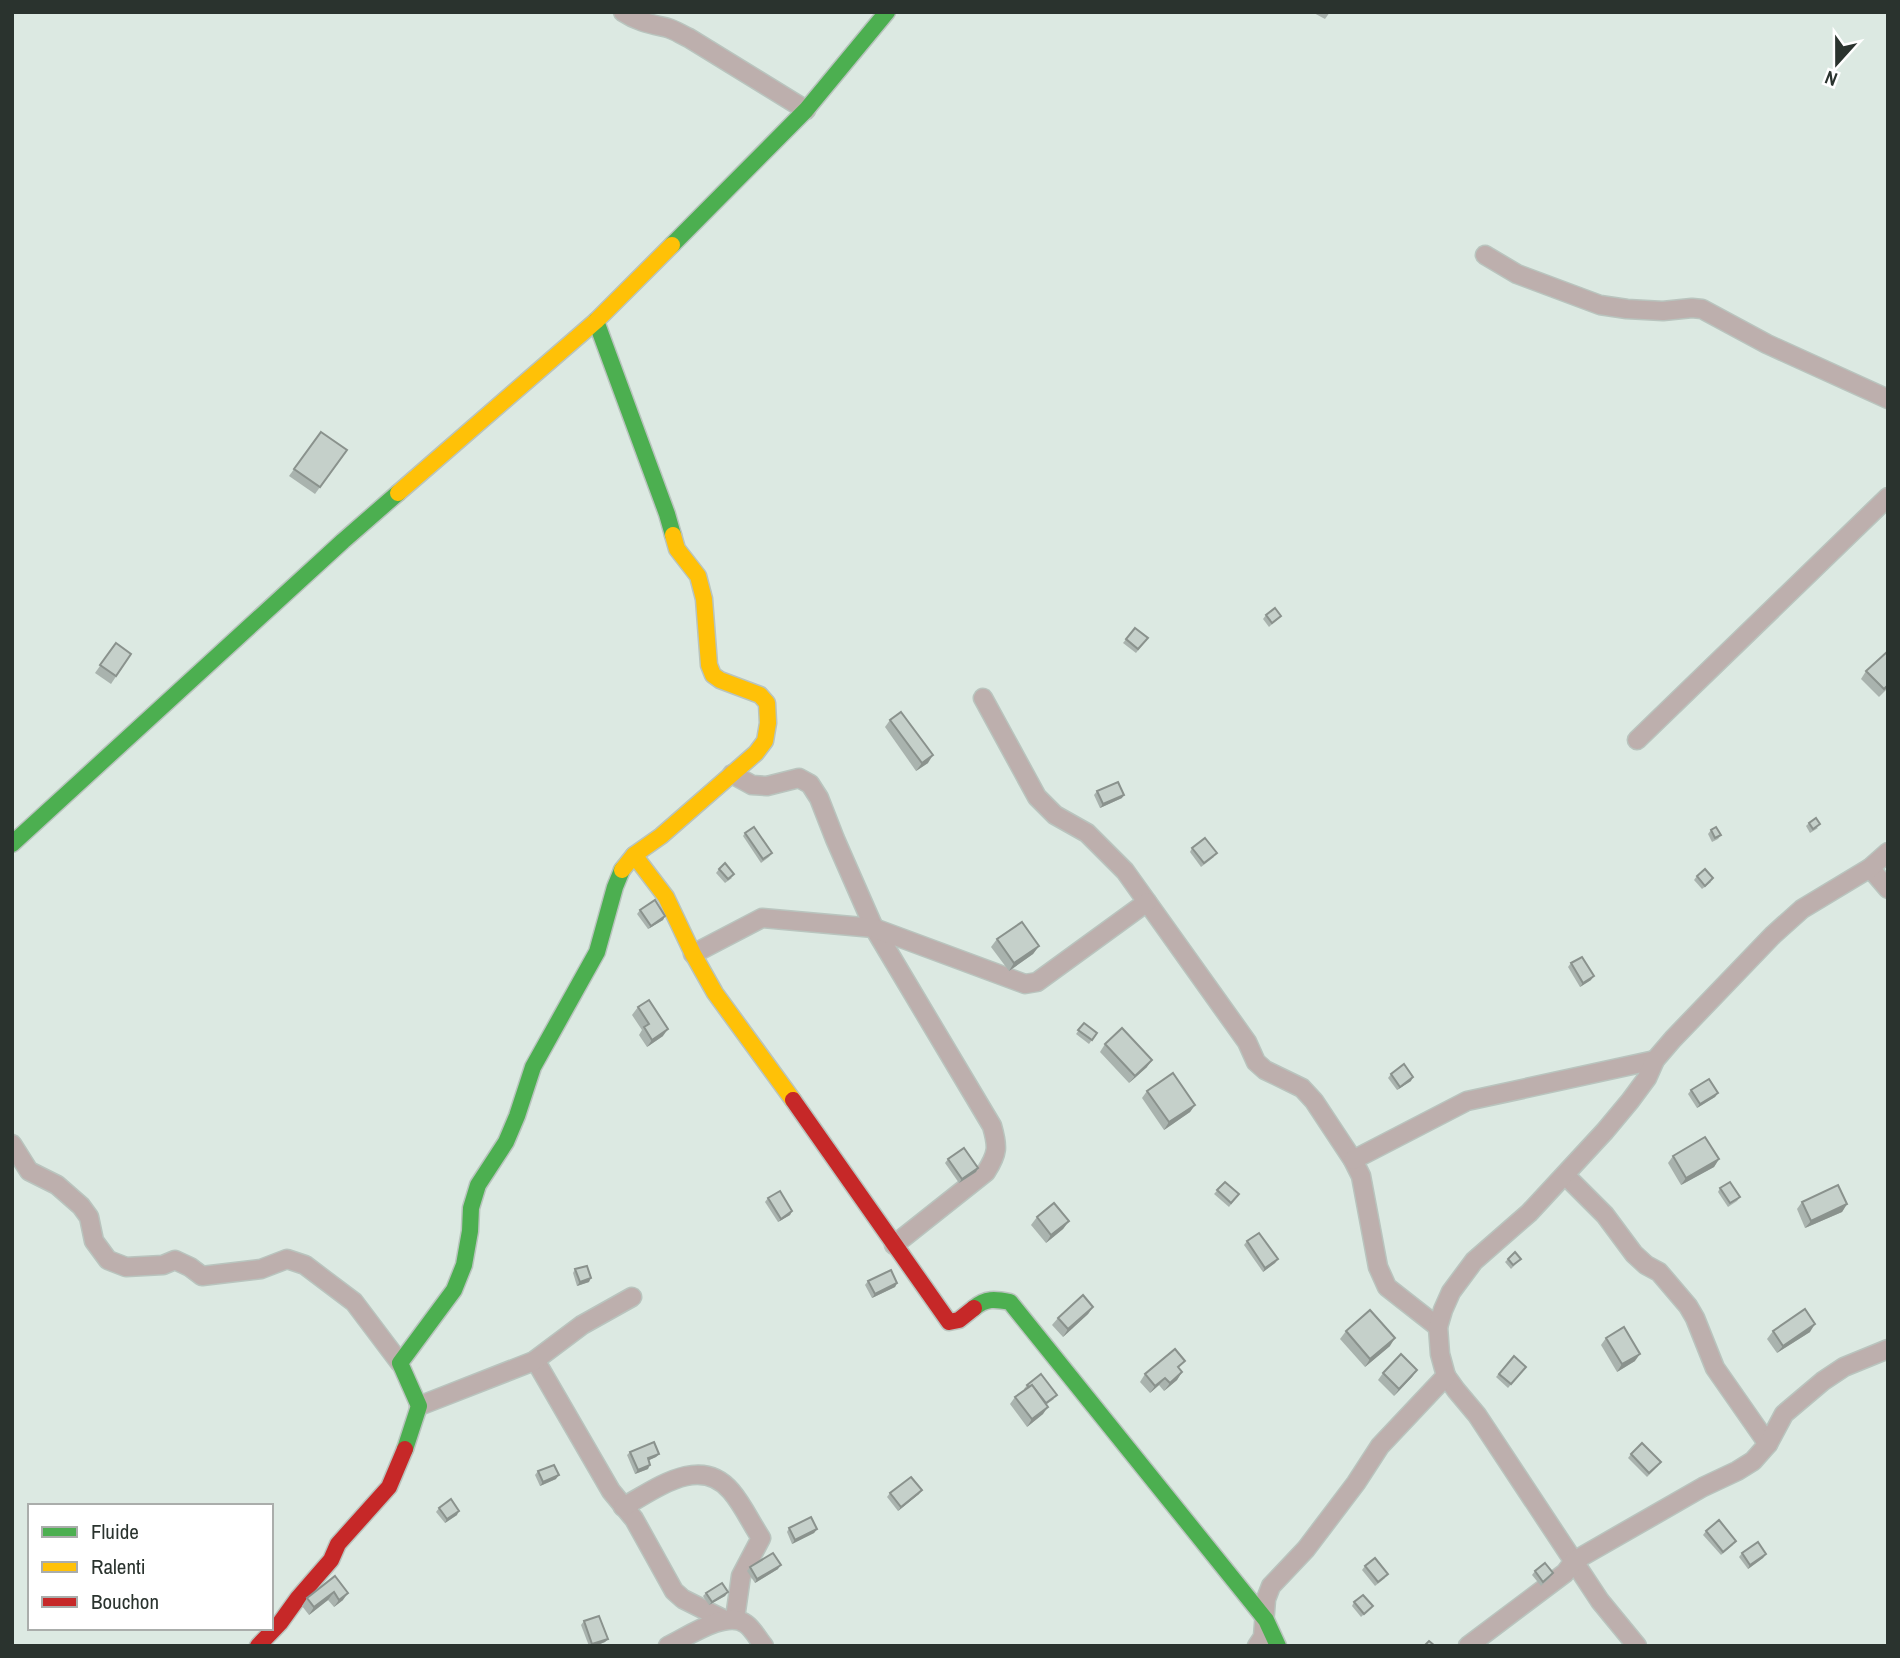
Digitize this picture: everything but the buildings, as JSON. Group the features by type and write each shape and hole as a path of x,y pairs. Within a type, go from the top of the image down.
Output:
{"street":[{"path":"623,12 635,20 690,38 806,110"},
{"path":"12,844 343,541 596,321 806,110 887,12"},
{"path":"1485,254 1517,274 1600,305 1663,311 1702,309 1767,344 1888,400"},
{"path":"400,1363 454,1290 464,1265 471,1208 478,1185 506,1142 533,1067 597,952 622,870 634,855 661,836 732,774 765,741 767,703 760,695 713,675 709,665 704,599 698,576 677,549 667,514 596,321"},
{"path":"1637,740 1888,497"},
{"path":"983,698 1037,797 1055,814 1087,833 1125,871 1247,1042 1256,1062 1265,1070 1302,1088 1314,1101 1361,1176 1378,1267 1387,1287 1438,1327"},
{"path":"732,774 752,785 767,786 799,778 810,784 819,798 874,928 992,1126 997,1146 994,1159 986,1172 894,1245"},
{"path":"1637,1646 1600,1601 1477,1415 1446,1376 1440,1354 1438,1327 1443,1310 1451,1292 1475,1261 1529,1213 1564,1175 1630,1101 1673,1039 1773,935 1802,909 1870,868 1888,852"},
{"path":"634,855 666,897 715,993 949,1322 959,1321 983,1301 995,1297 1010,1302 1266,1620 1278,1646"},
{"path":"1870,868 1888,889"},
{"path":"693,954 762,918 874,928 1025,984 1037,982 1147,902"},
{"path":"1353,1160 1466,1101 1656,1060"},
{"path":"12,1144 29,1171 57,1185 81,1206 89,1217 94,1241 108,1259 126,1267 163,1265 175,1260 202,1276 261,1269 287,1259 305,1265 355,1302 400,1363 418,1406 402,1461 389,1487 338,1544 331,1560 258,1646"},
{"path":"1564,1175 1605,1215 1634,1254 1659,1272 1688,1306 1715,1368 1768,1444"},
{"path":"418,1406 534,1361 582,1325 632,1297"},
{"path":"1468,1646 1565,1573 1574,1561 1745,1466 1768,1444 1784,1414 1823,1381 1844,1367 1888,1349"},
{"path":"534,1361 611,1492 634,1519 674,1591 683,1599 746,1624 764,1646"},
{"path":"1257,1646 1264,1637 1266,1600 1270,1586 1306,1549 1380,1446 1446,1376"},
{"path":"623,1507 679,1477 702,1474 719,1480 732,1492 761,1538 741,1576 729,1619"},
{"path":"668,1646 729,1619"}],"traffic: fast":[{"path":"672,245 806,110 887,12"},
{"path":"596,321 673,535"},
{"path":"12,844 398,493"},
{"path":"405,1449 419,1406 400,1363 454,1290 464,1265 471,1208 478,1185 506,1142 533,1067 597,952 622,870"},
{"path":"974,1308 991,1300 1010,1302 1266,1620 1278,1646"}],"traffic: slow":[{"path":"398,493 596,321 672,245"},
{"path":"622,870 634,855 661,836 756,753 765,741 768,723 767,703 760,695 713,675 709,665 704,599 698,576 677,549 673,535"},
{"path":"634,855 666,897 715,993 793,1100"}],"traffic: jam":[{"path":"793,1100 949,1322 959,1320 974,1308"},
{"path":"258,1646 331,1560 338,1544 389,1487 405,1449"}]}
